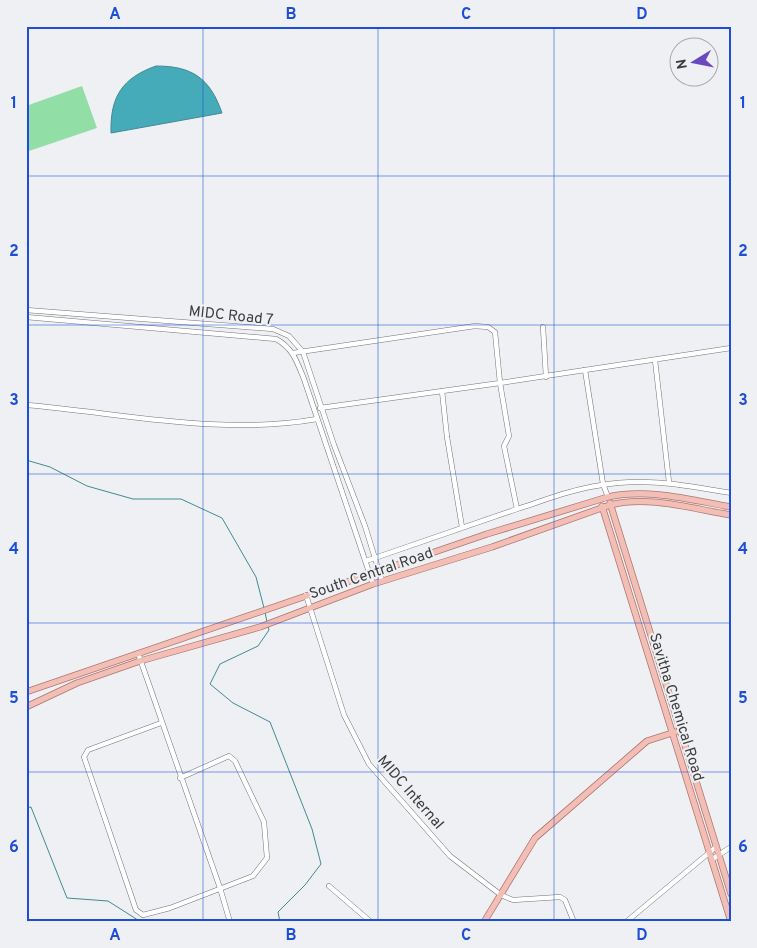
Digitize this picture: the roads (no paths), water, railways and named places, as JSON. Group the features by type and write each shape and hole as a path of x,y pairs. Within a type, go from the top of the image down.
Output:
{"main road":[{"name":"South Central Road","path":"26,692 487,534 622,493 663,495 731,507"},
{"name":"Savitha Chemical Road","path":"608,497 731,894"},
{"name":"Savitha Chemical Road","path":"600,499 731,922"},
{"name":"South Central Road","path":"26,707 77,683 140,661 268,624 373,584 492,547 610,505 624,502 662,504 731,515"},
{"path":"484,922 535,838 647,741 680,730"}],"street":[{"name":"MIDC Road 7","path":"26,310 240,328 273,329 288,336 303,352 321,408 365,526 382,581"},
{"path":"82,315 82,322"},
{"name":"MIDC Road 7","path":"26,317 276,339 285,344 293,353"},
{"path":"373,584 293,353 475,326 488,327 494,332 509,436 504,446 518,509"},
{"path":"543,327 546,377"},
{"path":"238,335 240,328"},
{"path":"313,409 546,377 731,348"},
{"path":"655,360 669,482"},
{"path":"585,370 603,484 608,497"},
{"path":"442,391 446,436 462,527"},
{"path":"26,405 246,426 286,425 317,419"},
{"path":"366,561 462,527 574,491 603,484 669,482 731,493"},
{"name":"MIDC Internal","path":"306,595 344,714 369,764 450,856 501,895"},
{"path":"138,653 180,778 220,888 230,922"},
{"path":"161,723 88,750 84,757 136,910 143,915 170,908 253,876 267,858 264,822 246,782 235,761 230,756 180,778"},
{"path":"626,922 716,847"},
{"path":"711,860 718,854 731,848"},
{"path":"329,886 371,922"},
{"path":"501,895 513,900 560,897 564,900 574,922"}],"water":[{"path":"156,66 180,68 198,76 212,91 222,113 111,133 113,109 120,90 134,76"}],"waterway":[{"path":"26,460 50,467 87,486 133,499 181,499 222,518 256,577 264,608"},
{"path":"265,612 267,622"},
{"path":"268,626 269,630 258,646 220,664 210,684 233,703 270,722 312,829 321,864 305,885 278,912 280,922"},
{"path":"26,808 31,807 67,898 108,901 141,922"}]}
